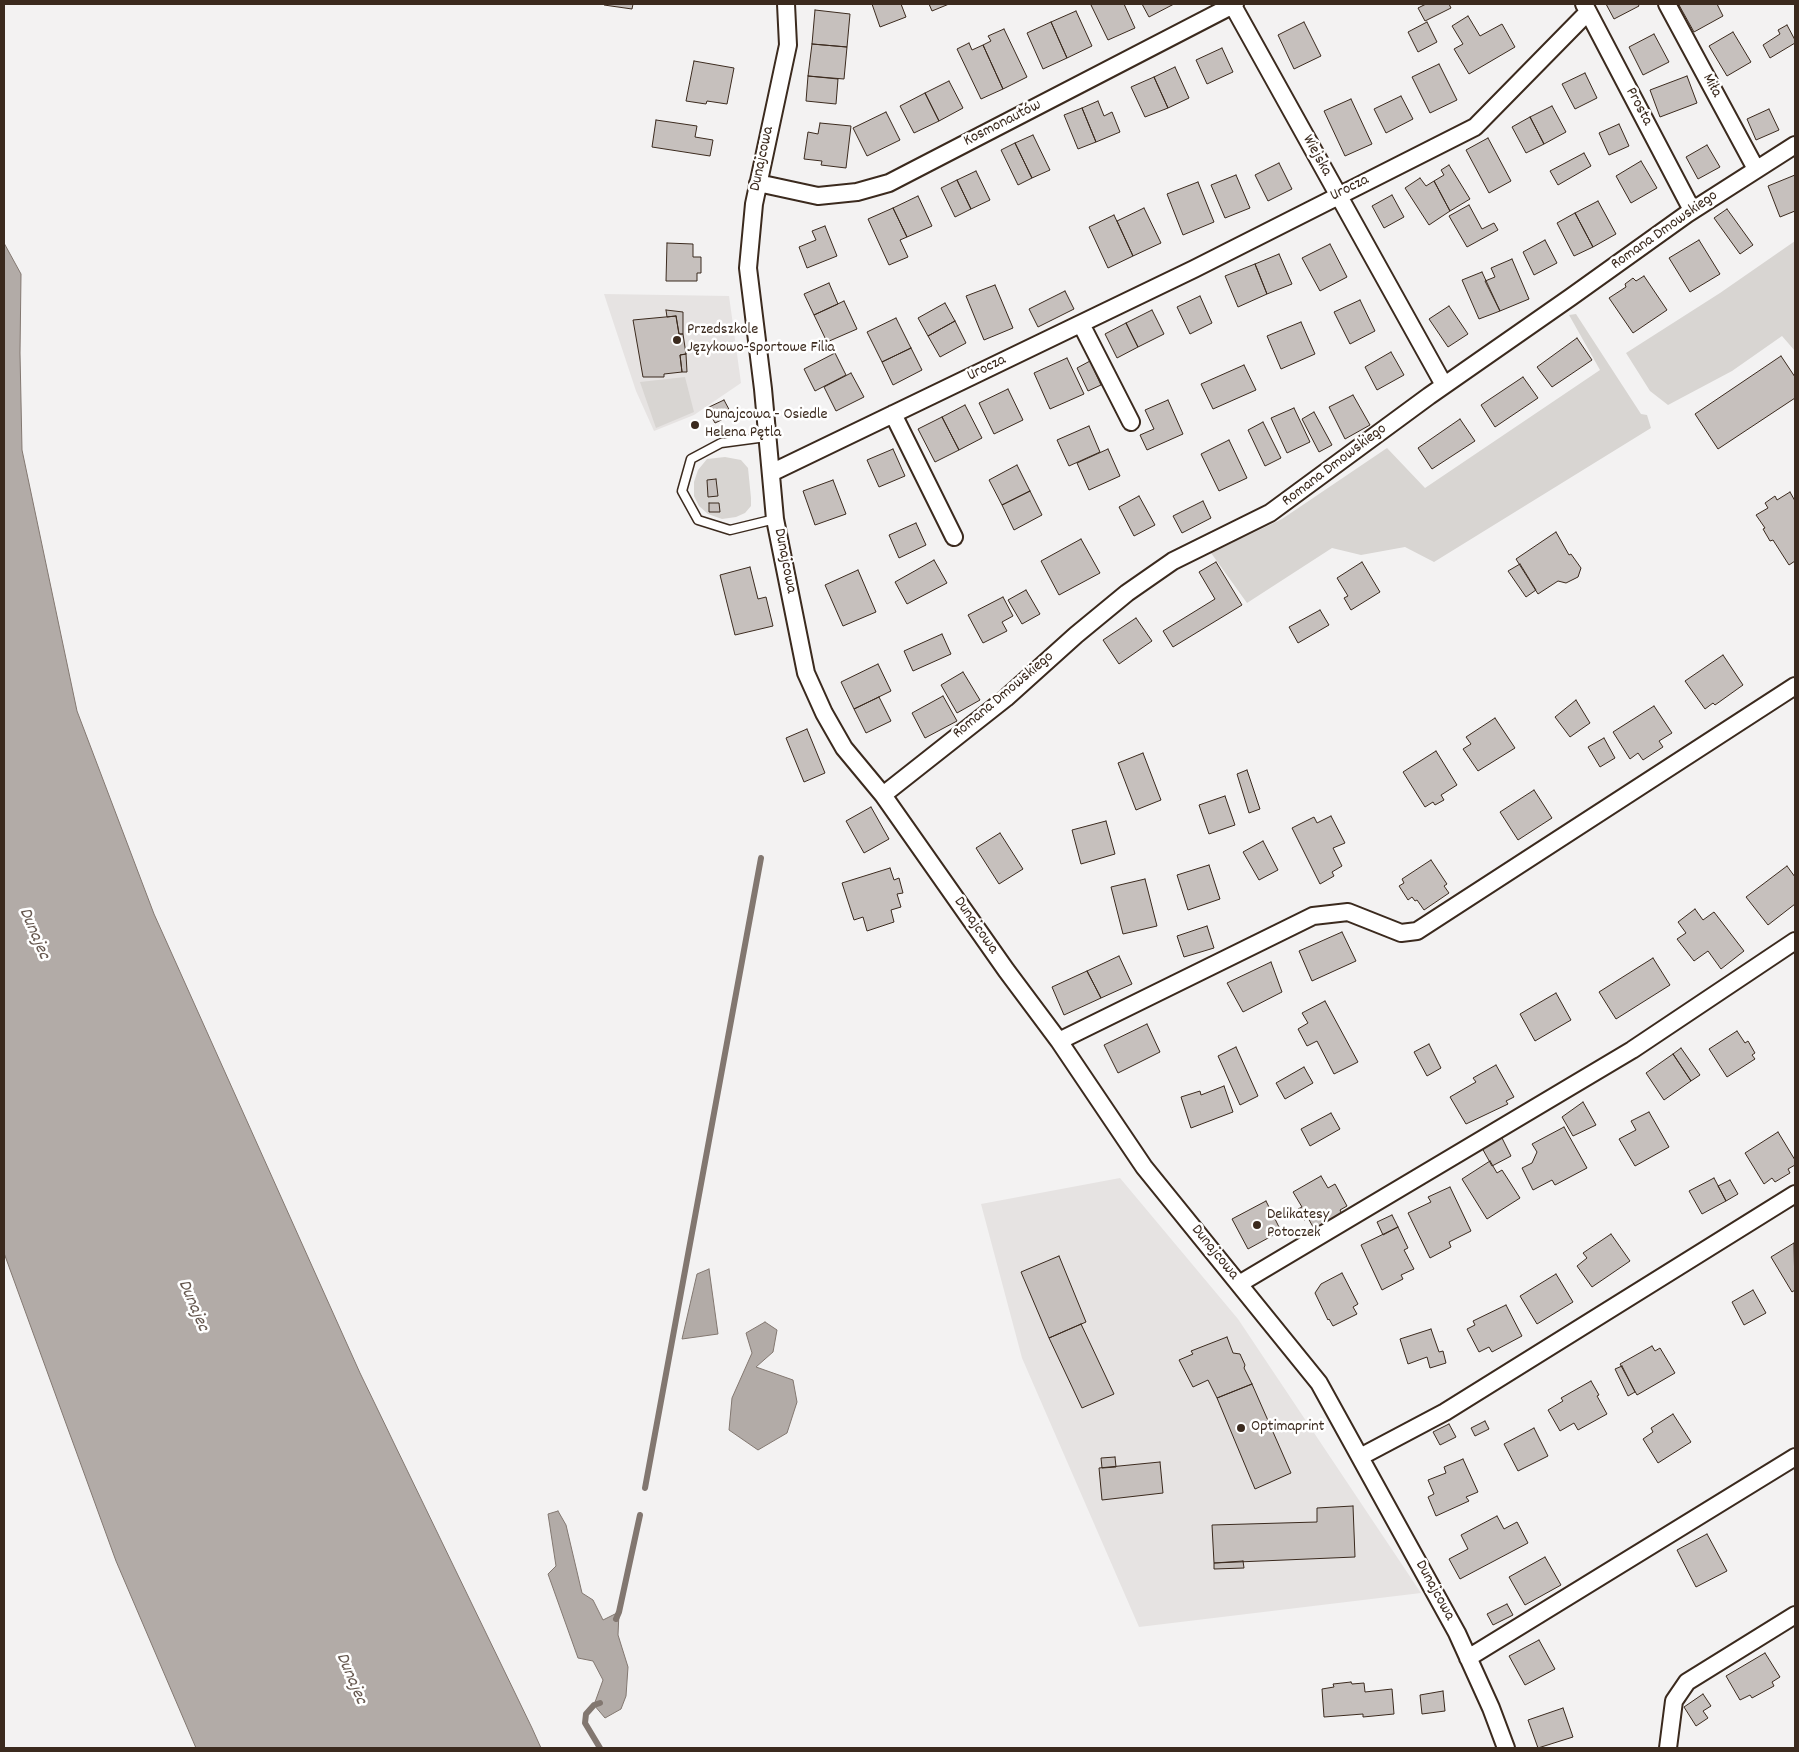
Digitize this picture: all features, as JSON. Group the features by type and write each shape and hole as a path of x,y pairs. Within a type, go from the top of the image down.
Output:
{"street":[{"name":"Dunajcowa","path":"786,4 788,45 754,204 748,268 763,388 775,519 806,673 824,713 844,748 883,795 1006,970 1059,1041 1144,1167 1319,1383 1457,1633 1491,1708 1506,1748"},
{"name":"Kosmonautów","path":"758,183 818,196 856,192 889,183 1234,4"},
{"name":"Wiejska","path":"1234,4 1337,195 1444,385"},
{"name":"Miła","path":"1667,4 1756,169"},
{"name":"Urocza","path":"771,472 1194,269 1337,195 1475,127 1586,8"},
{"name":"Prosta","path":"1586,8 1692,210"},
{"name":"Romana Dmowskiego","path":"883,795 1006,698 1076,635 1127,594 1173,561 1270,513 1444,385 1692,210 1795,145"},
{"path":"1081,324 1131,422"},
{"path":"893,414 954,537"},
{"path":"1059,1041 1313,916 1348,912 1401,933 1417,931 1795,686"},
{"path":"1239,1284 1632,1050 1795,941"},
{"path":"1360,1457 1445,1412 1795,1194"},
{"path":"1468,1658 1795,1456"},
{"path":"1668,1748 1674,1701 1687,1682 1795,1615"}],"lane":[{"path":"766,437 721,443 692,459 682,491 698,520 730,530 775,519"}],"shaded area":[{"path":"1795,241 1795,351 1782,336 1732,371 1668,405 1650,391 1626,353 1720,293"},
{"name":"Przedszkole Językowo-Sportowe Filia","path":"604,294 729,296 741,383 694,415 654,431 636,391"},
{"path":"1576,314 1641,414 1647,415 1651,428 1434,562 1405,547 1361,555 1332,548 1247,603 1211,553 1282,519 1387,448 1425,488 1600,370 1569,315"},
{"path":"685,377 694,412 656,428 640,382"},
{"path":"725,457 741,460 748,468 751,506 745,513 736,517 722,519 708,514 699,506 694,496 694,482 698,470 707,459"},
{"path":"1120,1178 1238,1319 1421,1593 1139,1627 1022,1358 981,1204"}],"water":[{"name":"Dunajec","path":"4,243 21,274 22,450 77,711 154,914 360,1373 541,1748 196,1748 116,1561 4,1253"},
{"path":"709,1269 718,1334 682,1339 697,1274"},
{"path":"765,1322 777,1330 773,1352 756,1367 793,1380 797,1402 787,1433 758,1450 729,1430 732,1398 752,1353 746,1333"},
{"path":"558,1511 566,1525 582,1593 593,1600 603,1620 619,1612 618,1635 628,1667 626,1696 621,1709 605,1718 594,1705 603,1680 593,1661 578,1658 548,1574 556,1566 548,1514"}],"building":[{"path":"604,4 633,4 632,9"},
{"path":"872,4 901,4 906,17 880,27"},
{"path":"929,4 949,4 932,11"},
{"path":"1124,4 1135,28 1108,40 1091,5"},
{"path":"1142,4 1174,4 1149,17"},
{"path":"1426,4 1449,4 1451,8 1425,21 1418,8"},
{"path":"1606,4 1638,4 1639,6 1614,19"},
{"path":"1717,4 1723,16 1694,32 1679,5"},
{"path":"815,10 850,14 847,47 812,44"},
{"path":"1076,11 1092,46 1067,58 1051,22"},
{"path":"1468,16 1480,36 1502,24 1515,47 1469,74 1454,49 1463,44 1452,26"},
{"path":"1051,22 1067,58 1043,69 1027,33"},
{"path":"1304,22 1321,56 1294,69 1278,35"},
{"path":"1427,22 1437,42 1418,52 1408,32"},
{"path":"1787,25 1795,43 1770,58 1763,45 1780,34 1778,30"},
{"path":"1004,29 1027,77 1003,89 983,45 991,41 988,36"},
{"path":"1733,32 1751,62 1727,76 1709,46"},
{"path":"1654,34 1669,62 1643,75 1629,47"},
{"path":"969,43 972,50 983,45 1003,89 981,99 957,49"},
{"path":"812,44 847,47 844,79 808,76"},
{"path":"1222,48 1233,72 1207,84 1196,60"},
{"path":"694,61 734,68 727,104 707,101 706,104 686,101"},
{"path":"1439,64 1457,100 1430,113 1412,77"},
{"path":"1175,67 1189,98 1168,108 1154,77"},
{"path":"1585,73 1597,98 1575,109 1562,84"},
{"path":"808,76 838,79 836,104 806,101"},
{"path":"1687,76 1697,103 1660,117 1650,90"},
{"path":"1154,77 1168,108 1145,117 1131,87"},
{"path":"949,81 963,108 939,121 925,93"},
{"path":"925,93 939,121 914,133 900,106"},
{"path":"1401,96 1413,119 1386,133 1374,109"},
{"path":"1351,99 1372,144 1345,156 1324,111"},
{"path":"1098,101 1104,116 1112,112 1120,132 1096,142 1082,108"},
{"path":"1552,106 1566,132 1544,144 1530,117"},
{"path":"1082,108 1096,142 1078,149 1064,115"},
{"path":"1769,109 1779,130 1756,140 1747,119"},
{"path":"886,112 900,140 867,156 853,128"},
{"path":"1530,117 1544,144 1526,153 1512,127"},
{"path":"656,120 697,126 695,137 713,140 710,156 652,147"},
{"path":"820,123 851,126 846,168 821,165 822,161 804,159 808,132 818,134"},
{"path":"1619,124 1629,146 1609,155 1599,133"},
{"path":"1033,135 1050,170 1032,178 1015,143"},
{"path":"1488,138 1511,181 1489,193 1466,150"},
{"path":"1015,143 1032,178 1018,185 1001,150"},
{"path":"1707,145 1720,167 1698,179 1686,157"},
{"path":"1584,153 1591,166 1558,185 1550,171"},
{"path":"1641,161 1657,188 1631,203 1616,176"},
{"path":"1279,163 1292,189 1268,201 1255,175"},
{"path":"1449,165 1470,199 1450,211 1434,181 1444,175 1441,170"},
{"path":"976,171 990,200 971,209 957,180"},
{"path":"1236,175 1250,208 1225,218 1211,185"},
{"path":"1795,175 1795,211 1780,217 1768,186"},
{"path":"1420,178 1426,186 1434,181 1450,211 1429,225 1405,188"},
{"path":"957,180 971,209 955,217 941,188"},
{"path":"1198,182 1214,222 1183,235 1167,194"},
{"path":"1392,195 1404,217 1384,228 1372,206"},
{"path":"918,196 932,226 907,237 893,208"},
{"path":"1598,201 1616,234 1593,247 1575,213"},
{"path":"1469,205 1482,229 1494,223 1498,230 1467,247 1449,216"},
{"path":"893,208 907,237 900,240 908,257 889,265 868,219"},
{"path":"1144,208 1161,243 1133,256 1117,221"},
{"path":"1727,209 1753,245 1740,254 1714,218"},
{"path":"1575,213 1593,247 1574,256 1557,223"},
{"path":"1114,215 1133,256 1108,268 1089,227"},
{"path":"825,226 837,256 807,268 799,247 816,240 812,231"},
{"path":"1545,240 1557,263 1534,275 1523,252"},
{"path":"1699,240 1720,274 1690,292 1669,258"},
{"path":"667,243 693,244 693,257 701,257 701,273 697,273 697,281 666,281"},
{"path":"1330,244 1347,277 1320,291 1302,258"},
{"path":"1279,254 1292,284 1267,294 1255,264"},
{"path":"1512,259 1529,299 1500,311 1485,281 1495,277 1491,268"},
{"path":"1255,264 1267,294 1238,307 1225,276"},
{"path":"1482,272 1500,311 1479,319 1462,280"},
{"path":"1644,276 1667,310 1633,333 1609,298 1626,287 1625,284 1633,278 1636,281"},
{"path":"829,283 838,304 814,315 804,294"},
{"path":"995,285 1013,328 984,340 966,296"},
{"path":"1065,291 1074,309 1038,327 1029,309"},
{"path":"1200,296 1212,323 1190,334 1177,307"},
{"path":"1360,300 1375,331 1350,344 1334,312"},
{"path":"844,301 857,329 827,342 814,315"},
{"path":"945,303 955,321 928,336 918,318"},
{"path":"1449,306 1468,334 1448,347 1429,319"},
{"path":"666,310 683,312 683,334 679,334 676,316 667,317"},
{"path":"1152,310 1164,334 1138,347 1126,323"},
{"path":"676,316 679,334 683,334 686,354 680,355 682,372 664,374 664,377 643,377 633,320"},
{"path":"896,318 911,348 882,362 867,332"},
{"path":"955,321 966,343 940,357 928,336"},
{"path":"1301,322 1315,354 1281,369 1267,336"},
{"path":"1126,323 1138,347 1117,358 1105,334"},
{"path":"1577,338 1592,360 1552,387 1537,367"},
{"path":"911,348 922,370 893,385 882,362"},
{"path":"1391,352 1404,375 1377,390 1365,367"},
{"path":"835,353 846,375 815,391 804,369"},
{"path":"686,354 687,372 682,372 680,355"},
{"path":"1781,356 1795,377 1795,398 1718,449 1695,414"},
{"path":"1067,358 1084,394 1050,409 1034,373"},
{"path":"1090,361 1101,385 1088,391 1077,368"},
{"path":"1244,365 1256,390 1213,409 1201,384"},
{"path":"851,373 864,397 836,411 824,387"},
{"path":"1523,377 1538,398 1495,427 1481,405"},
{"path":"1008,389 1023,420 994,434 979,403"},
{"path":"1353,395 1370,425 1345,439 1329,407"},
{"path":"724,400 732,415 715,423 707,408"},
{"path":"1168,400 1183,434 1147,450 1140,435 1154,429 1145,410"},
{"path":"965,405 982,438 959,450 942,417"},
{"path":"1294,408 1310,442 1287,453 1271,418"},
{"path":"1314,412 1332,445 1319,452 1302,419"},
{"path":"942,417 959,450 935,462 918,429"},
{"path":"1460,419 1475,441 1432,469 1418,448"},
{"path":"1263,422 1281,458 1265,466 1248,430"},
{"path":"1089,426 1100,452 1069,466 1057,440"},
{"path":"1229,440 1247,478 1219,491 1201,454"},
{"path":"893,449 905,476 879,487 867,460"},
{"path":"1108,449 1120,476 1089,490 1077,463"},
{"path":"1017,465 1030,491 1002,505 989,480"},
{"path":"716,479 718,496 708,497 707,480"},
{"path":"833,480 846,514 815,525 803,491"},
{"path":"1030,491 1042,515 1014,530 1002,505"},
{"path":"1790,492 1795,501 1795,561 1789,565 1773,540 1770,541 1763,529 1765,528 1756,515 1768,508 1765,503 1775,496 1777,500"},
{"path":"1139,496 1155,525 1134,536 1119,507"},
{"path":"1203,501 1211,518 1182,533 1173,516"},
{"path":"709,503 719,503 720,512 709,512"},
{"path":"916,523 926,545 899,558 889,535"},
{"path":"1556,532 1569,555 1571,554 1581,568 1578,577 1566,583 1558,581 1538,594 1516,559"},
{"path":"1081,539 1100,573 1059,595 1041,561"},
{"path":"934,560 947,583 907,604 895,582"},
{"path":"1216,562 1242,605 1173,647 1163,631 1215,599 1199,572"},
{"path":"1362,562 1380,592 1351,610 1344,598 1348,596 1337,578"},
{"path":"1520,564 1536,590 1526,597 1508,571"},
{"path":"750,567 758,599 766,597 773,626 735,635 720,575"},
{"path":"858,570 876,612 843,626 825,585"},
{"path":"1026,590 1040,614 1022,624 1008,600"},
{"path":"1003,597 1013,616 1002,622 1007,631 983,643 968,615"},
{"path":"1320,610 1329,625 1298,643 1289,627"},
{"path":"1136,618 1152,641 1119,664 1103,640"},
{"path":"942,634 951,654 913,671 904,651"},
{"path":"1723,655 1743,685 1715,705 1713,703 1705,709 1685,681"},
{"path":"878,664 891,691 854,709 841,682"},
{"path":"963,672 980,700 957,713 941,685"},
{"path":"943,696 957,721 925,738 912,713"},
{"path":"879,697 891,721 866,733 854,709"},
{"path":"1576,700 1590,723 1570,737 1555,717"},
{"path":"1654,706 1672,733 1659,741 1663,747 1643,760 1638,753 1630,759 1613,732"},
{"path":"1495,718 1515,748 1478,771 1463,749 1471,744 1466,737"},
{"path":"807,729 825,773 804,782 786,738"},
{"path":"1604,738 1615,758 1600,767 1588,747"},
{"path":"1436,751 1457,785 1441,795 1444,800 1435,805 1433,802 1425,807 1403,772"},
{"path":"1143,753 1161,800 1136,810 1118,763"},
{"path":"1247,770 1260,809 1249,813 1237,774"},
{"path":"1534,790 1552,818 1518,840 1500,812"},
{"path":"1225,796 1235,825 1209,834 1199,805"},
{"path":"871,807 889,839 864,853 846,821"},
{"path":"1331,816 1345,843 1333,848 1342,866 1332,872 1334,876 1320,884 1292,828 1314,817 1317,823"},
{"path":"1106,821 1115,854 1081,864 1072,830"},
{"path":"1000,833 1023,869 999,884 976,848"},
{"path":"1263,841 1278,870 1259,880 1243,852"},
{"path":"1431,860 1447,884 1444,886 1449,893 1424,910 1417,900 1415,901 1412,897 1408,900 1399,886 1404,883 1402,879"},
{"path":"1209,865 1220,899 1188,910 1177,875"},
{"path":"1787,866 1795,877 1795,904 1768,925 1746,897"},
{"path":"890,868 894,880 899,878 903,893 897,894 901,907 891,910 894,922 867,931 863,917 854,920 842,883"},
{"path":"1145,879 1157,926 1123,934 1111,887"},
{"path":"1695,909 1703,920 1714,912 1744,951 1721,969 1708,951 1694,961 1677,939 1686,933 1678,922"},
{"path":"1207,926 1214,948 1184,957 1177,936"},
{"path":"1342,932 1356,961 1312,981 1299,951"},
{"path":"1119,956 1132,984 1101,998 1087,971"},
{"path":"1653,958 1670,985 1616,1019 1599,992"},
{"path":"1271,962 1282,992 1243,1012 1227,983"},
{"path":"1087,971 1101,998 1064,1015 1052,987"},
{"path":"1556,993 1571,1020 1535,1041 1520,1014"},
{"path":"1325,1001 1358,1062 1334,1074 1317,1041 1307,1046 1298,1029 1308,1023 1302,1013"},
{"path":"1147,1024 1160,1052 1118,1073 1104,1045"},
{"path":"1737,1031 1745,1043 1748,1041 1755,1053 1752,1055 1755,1059 1727,1077 1709,1049"},
{"path":"1429,1044 1441,1068 1427,1076 1414,1052"},
{"path":"1236,1047 1258,1096 1240,1105 1218,1056"},
{"path":"1681,1048 1700,1075 1691,1081 1673,1054"},
{"path":"1673,1054 1691,1081 1664,1100 1646,1073"},
{"path":"1496,1065 1514,1097 1506,1101 1508,1104 1466,1124 1450,1097 1476,1082 1473,1078"},
{"path":"1304,1067 1313,1083 1285,1099 1276,1083"},
{"path":"1224,1086 1233,1112 1191,1128 1181,1097 1200,1091 1201,1095"},
{"path":"1583,1102 1596,1125 1573,1136 1562,1117"},
{"path":"1649,1112 1669,1147 1635,1166 1619,1139 1636,1130 1631,1121"},
{"path":"1331,1113 1340,1129 1310,1146 1301,1129"},
{"path":"1564,1127 1587,1168 1555,1185 1552,1180 1533,1190 1522,1168 1532,1163 1537,1152 1532,1144"},
{"path":"1778,1132 1795,1160 1795,1165 1788,1169 1790,1173 1775,1182 1772,1178 1764,1184 1745,1153"},
{"path":"1502,1138 1511,1156 1492,1166 1482,1148"},
{"path":"1490,1161 1497,1173 1502,1170 1520,1198 1487,1219 1462,1179"},
{"path":"1321,1176 1328,1188 1335,1184 1347,1206 1340,1210 1343,1216 1316,1232 1308,1218 1304,1220 1298,1209 1302,1207 1293,1192"},
{"path":"1714,1178 1726,1201 1702,1214 1689,1191"},
{"path":"1730,1180 1738,1194 1726,1201 1718,1186"},
{"path":"1450,1187 1471,1231 1449,1242 1451,1247 1430,1258 1408,1213 1431,1202 1428,1197"},
{"name":"Delikatesy Potoczek","path":"1266,1201 1281,1231 1248,1249 1232,1219"},
{"path":"1392,1215 1398,1227 1383,1235 1377,1222"},
{"path":"1398,1227 1408,1248 1404,1250 1414,1269 1401,1275 1403,1279 1382,1290 1361,1245"},
{"path":"1611,1234 1630,1261 1592,1287 1577,1266 1587,1258 1583,1253"},
{"path":"1794,1243 1795,1290 1792,1292 1771,1257"},
{"path":"1059,1256 1086,1322 1049,1338 1021,1272"},
{"path":"1342,1273 1358,1304 1353,1307 1357,1314 1333,1326 1328,1320 1315,1293 1321,1284"},
{"path":"1556,1274 1573,1302 1537,1324 1520,1296"},
{"path":"1753,1290 1766,1313 1744,1325 1732,1302"},
{"path":"1506,1305 1522,1336 1492,1352 1489,1347 1479,1352 1467,1329 1475,1325 1473,1321"},
{"path":"1081,1324 1114,1394 1082,1408 1049,1338"},
{"path":"1431,1329 1439,1352 1443,1351 1446,1363 1430,1368 1427,1357 1408,1364 1400,1339"},
{"path":"1227,1337 1233,1353 1240,1354 1252,1384 1217,1398 1208,1380 1193,1387 1179,1360 1193,1354 1191,1351"},
{"path":"1652,1346 1655,1351 1660,1348 1675,1373 1637,1395 1620,1364"},
{"path":"1622,1366 1635,1392 1628,1396 1615,1369"},
{"path":"1591,1381 1607,1414 1578,1430 1574,1423 1560,1431 1548,1410 1563,1401 1561,1398"},
{"path":"1252,1384 1291,1473 1255,1489 1217,1398"},
{"path":"1673,1414 1691,1442 1658,1463 1643,1439 1653,1432 1651,1428"},
{"path":"1485,1421 1489,1429 1475,1436 1471,1428"},
{"path":"1449,1424 1456,1437 1440,1445 1433,1432"},
{"path":"1534,1428 1548,1456 1518,1471 1504,1444"},
{"path":"1115,1457 1116,1467 1102,1468 1101,1458"},
{"path":"1463,1459 1478,1492 1466,1497 1469,1501 1436,1516 1428,1497 1434,1494 1428,1480 1446,1473 1444,1467"},
{"path":"1160,1462 1163,1493 1102,1500 1099,1468"},
{"path":"1353,1506 1355,1557 1214,1563 1212,1525 1317,1522 1317,1508"},
{"path":"1497,1516 1504,1529 1517,1522 1528,1543 1460,1579 1449,1559 1468,1549 1461,1535"},
{"path":"1707,1534 1727,1571 1696,1587 1677,1550"},
{"path":"1545,1557 1561,1585 1525,1605 1509,1577"},
{"path":"1243,1561 1244,1568 1214,1569 1214,1563"},
{"path":"1507,1604 1513,1615 1493,1625 1487,1614"},
{"path":"1539,1640 1555,1669 1525,1685 1509,1656"},
{"path":"1765,1653 1780,1677 1772,1682 1774,1686 1752,1698 1750,1695 1740,1700 1726,1676"},
{"path":"1351,1682 1352,1684 1364,1683 1365,1692 1392,1689 1394,1714 1363,1717 1363,1714 1324,1717 1322,1689 1334,1687 1333,1684"},
{"path":"1443,1691 1445,1711 1422,1714 1420,1695"},
{"path":"1703,1694 1711,1706 1703,1711 1708,1718 1696,1726 1684,1707"},
{"path":"1563,1708 1573,1737 1538,1748 1528,1720"}],"waterway":[{"path":"645,1488 761,858"},
{"path":"616,1619 640,1515"},
{"path":"600,1703 594,1705 586,1714 585,1723 600,1748"}],"place":[{"name":"Przedszkole Językowo-Sportowe Filia","path":"677,340"},
{"name":"Dunajcowa - Osiedle Helena Pętla","path":"695,425"},
{"name":"Delikatesy Potoczek","path":"1257,1225"},
{"name":"Optimaprint","path":"1241,1428"}]}
